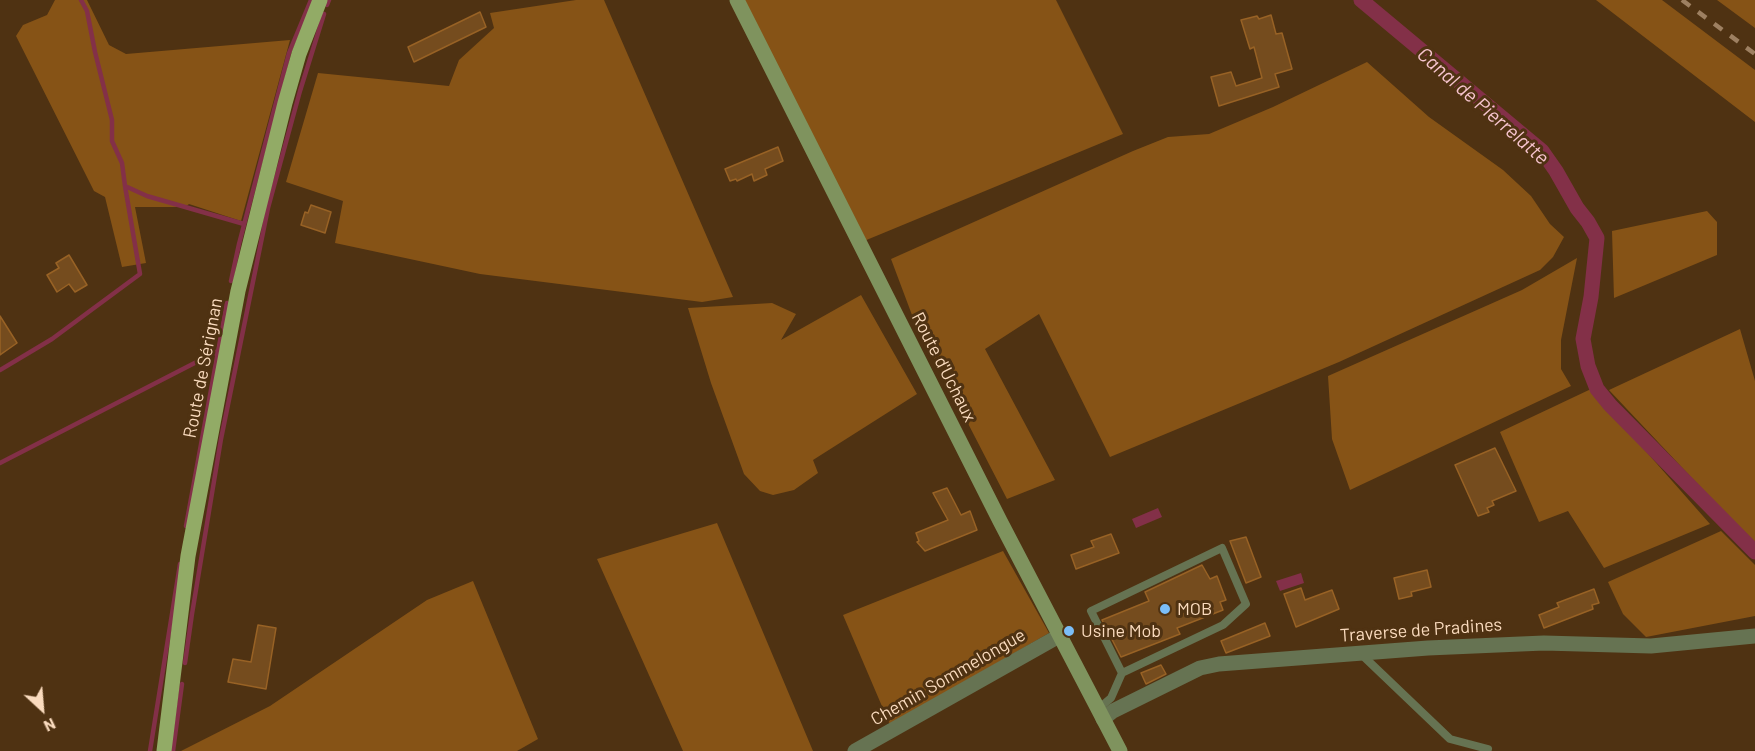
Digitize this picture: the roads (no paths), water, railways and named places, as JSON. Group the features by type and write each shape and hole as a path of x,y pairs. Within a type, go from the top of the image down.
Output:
{"main road":[{"name":"Route de Sérignan","path":"164,751 188,556 238,291 285,103 299,54 320,0"},
{"name":"Route d'Uchaux","path":"737,0 1059,636 1120,751"}],"street":[{"name":"Chemin Sommelongue","path":"855,751 1059,636"},
{"name":"Traverse de Pradines","path":"1101,714 1113,711 1200,668 1219,664 1428,648 1544,643 1651,646 1755,636"}],"lane":[{"path":"1101,714 1112,698 1122,673 1223,625 1245,604 1222,548 1090,611 1122,673"},
{"path":"1361,654 1450,740 1488,749"}],"waterway":[{"path":"81,0 87,11 112,120 112,141 122,163 125,186 147,196 244,224"},
{"path":"231,281 289,53 311,0"},
{"path":"327,5 329,0"},
{"name":"Canal de Pierrelatte","path":"1361,0 1542,151 1597,238 1591,297 1583,339 1588,366 1597,389 1610,405 1755,552"},
{"path":"185,663 221,439 268,208 324,14"},
{"path":"0,370 52,339 140,274 125,186"},
{"path":"186,526 227,303"},
{"path":"0,463 218,351"},
{"path":"150,751 180,564"},
{"path":"173,751 182,684"}],"railway":[{"path":"1682,0 1755,54"}],"place":[{"name":"MOB","path":"1165,609"},
{"name":"Usine Mob","path":"1069,631"}]}
